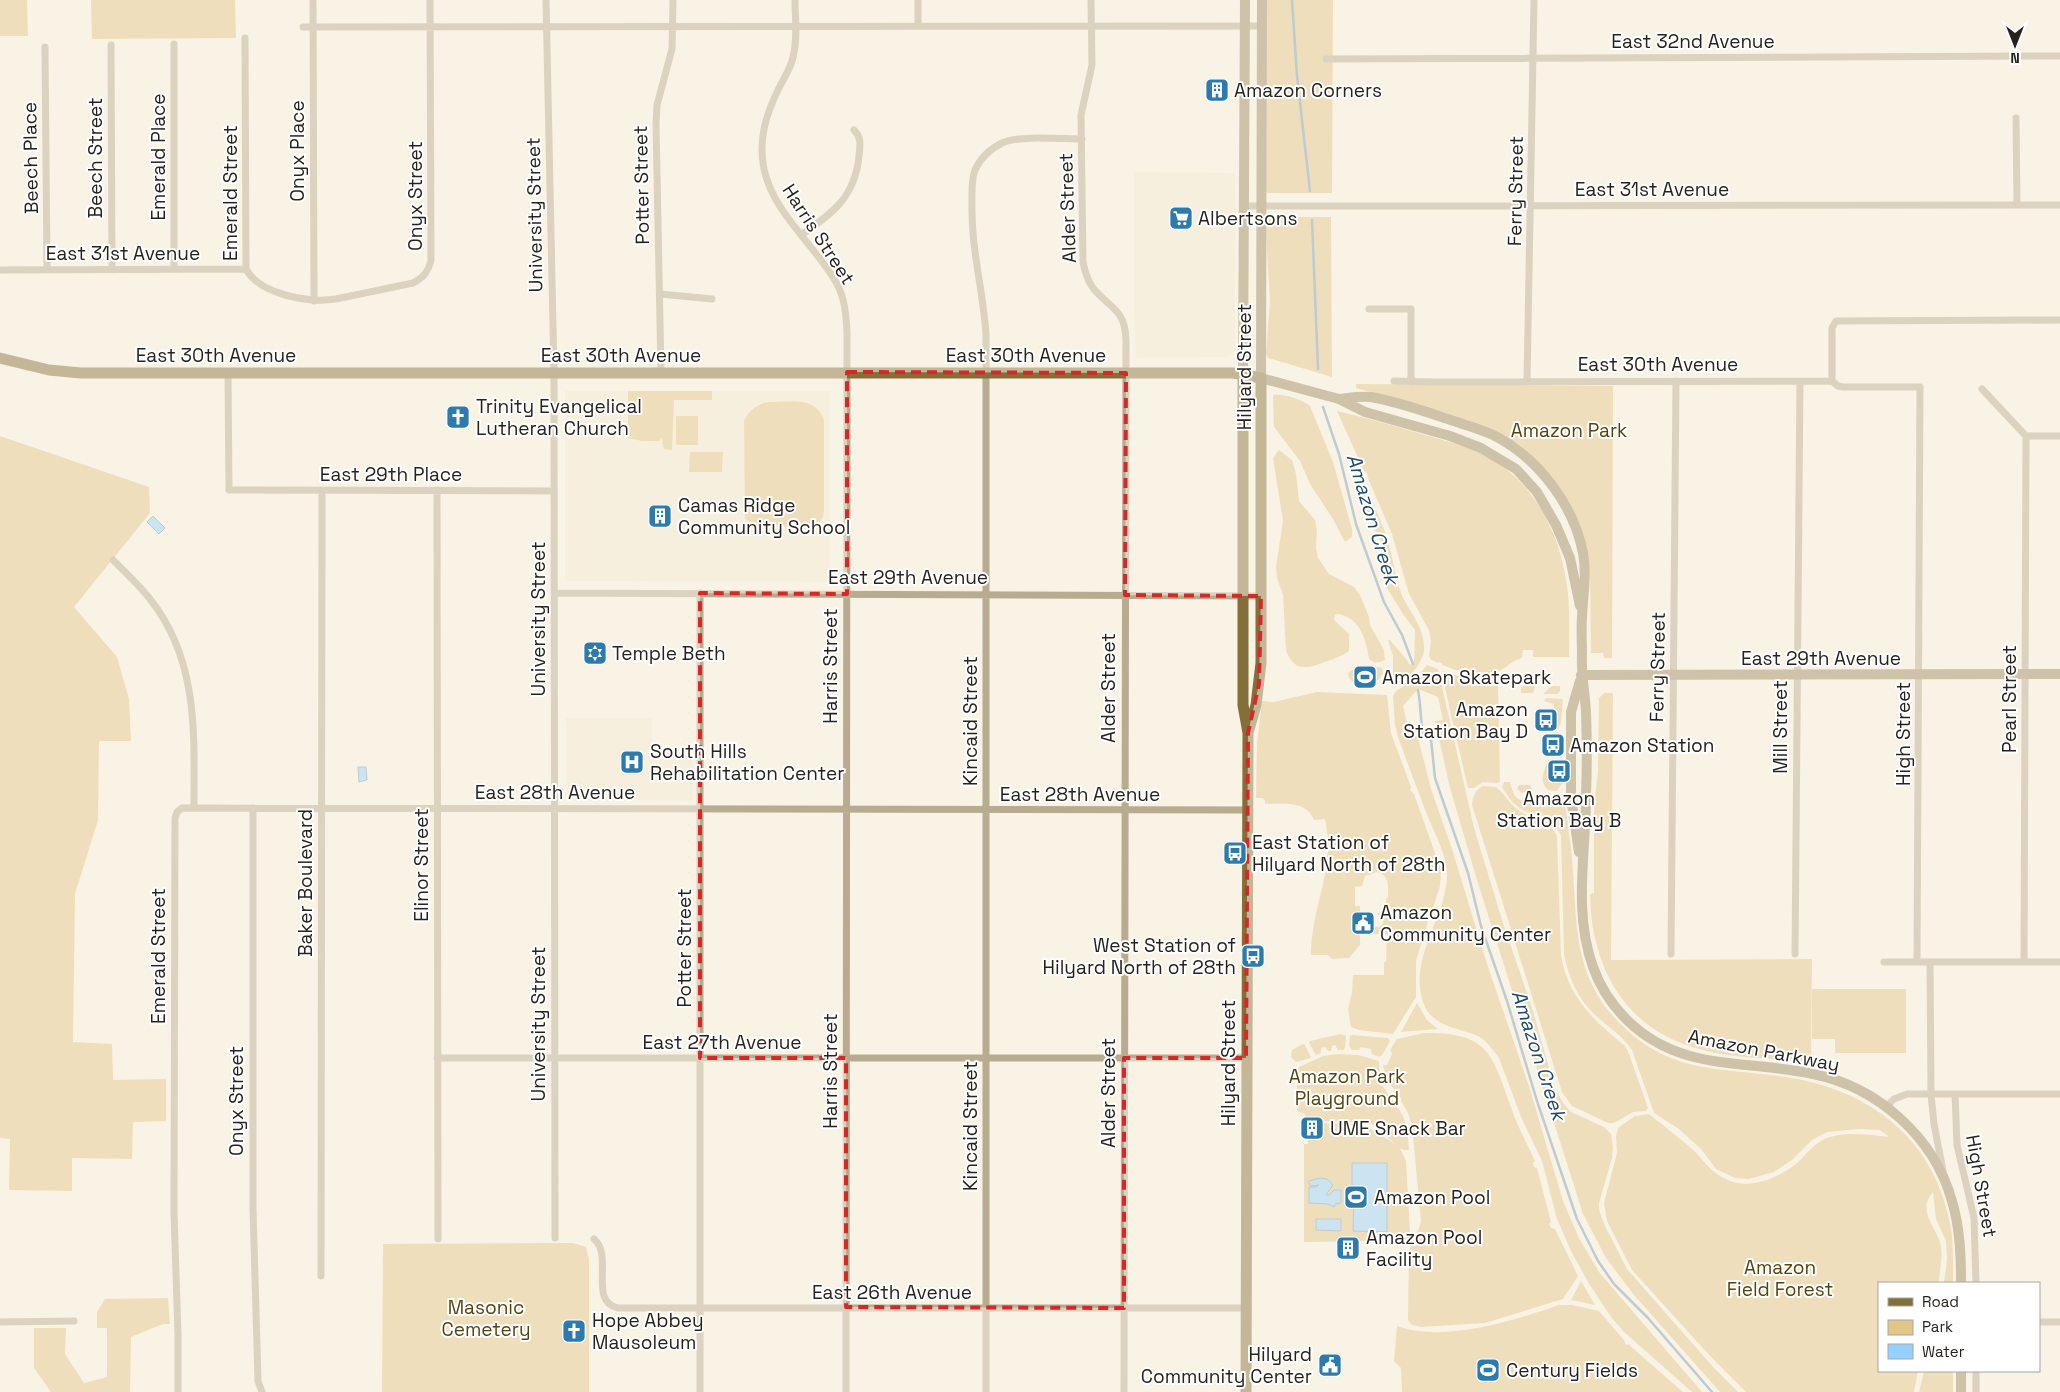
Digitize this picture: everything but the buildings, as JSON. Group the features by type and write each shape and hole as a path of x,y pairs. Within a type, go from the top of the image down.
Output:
{"main road":[{"name":"Hilyard Street","path":"1245,0 1243,705 1248,733 1246,810 1246,1392"},
{"name":"Hilyard Street","path":"1248,733 1256,705 1259,684 1261,596 1262,0"},
{"name":"East 30th Avenue","path":"0,358 49,370 81,373 847,372 1243,375"},
{"name":"Amazon Parkway","path":"1243,375 1339,398 1365,412 1408,423 1481,448 1516,469 1537,492 1560,534 1570,558 1582,615"},
{"name":"Amazon Parkway","path":"1339,398 1369,397 1451,420 1498,438 1526,456 1546,477 1562,501 1575,528 1583,552 1586,590 1582,615 1581,675 1586,713 1586,780 1582,873 1583,923 1587,948 1594,970 1604,991 1618,1010 1650,1039 1673,1051 1725,1064 1790,1070 1836,1080 1855,1088 1886,1106 1908,1126 1927,1148 1945,1181 1958,1224 1961,1282"},
{"name":"East 29th Avenue","path":"1581,675 2060,674"},
{"name":"Amazon Parkway","path":"1581,675 1571,712 1571,798 1582,873"},
{"path":"1961,1372 1961,1392"}],"street":[{"name":"Onyx Place","path":"314,0 314,301"},
{"name":"Onyx Street","path":"314,301 336,299 413,283 421,279 428,271 431,260 430,0"},
{"name":"University Street","path":"546,0 554,373 555,1238"},
{"name":"Potter Street","path":"662,372 656,124 658,105 672,49 673,0"},
{"name":"Harris Street","path":"795,0 793,58 771,103 764,125 762,147 764,168 769,188 779,207 838,285 844,301 847,332 846,1392"},
{"path":"918,0 918,26"},
{"name":"Alder Street","path":"1091,0 1092,65 1084,98 1082,139 1083,262 1086,276 1092,287 1111,304 1124,322 1126,373 1124,1392"},
{"name":"Ferry Street","path":"1527,382 1534,0"},
{"path":"303,28 1262,26"},
{"name":"Emerald Street","path":"245,38 246,270 256,282 265,288 314,301"},
{"name":"Emerald Place","path":"174,44 174,269"},
{"name":"Beech Street","path":"111,45 112,270"},
{"name":"Beech Place","path":"45,47 47,270"},
{"name":"East 32nd Avenue","path":"1326,59 2060,56"},
{"path":"2016,118 2017,205"},
{"path":"801,235 842,203 853,186 858,166 860,142 858,134 854,130"},
{"name":"Kincaid Street","path":"986,1392 986,373 984,309 976,262 972,221 972,184 975,171 981,160 1002,143 1016,139 1082,139"},
{"name":"East 31st Avenue","path":"1244,206 2060,205"},
{"name":"East 31st Avenue","path":"0,270 246,270"},
{"path":"660,294 712,299"},
{"path":"1369,309 1411,309 1411,382"},
{"path":"1832,381 1832,328 1834,322 1849,320 2060,320"},
{"name":"East 29th Place","path":"228,373 229,490 554,491"},
{"name":"East 30th Avenue","path":"1394,381 1832,381 1838,386 1843,387 1920,387"},
{"name":"Ferry Street","path":"1671,954 1676,381"},
{"name":"Mill Street","path":"1795,954 1800,381"},
{"name":"High Street","path":"1917,962 1920,387"},
{"path":"1982,389 2026,436 2060,436"},
{"name":"Pearl Street","path":"2024,962 2026,436"},
{"name":"Baker Boulevard","path":"321,1276 322,490"},
{"name":"Elinor Street","path":"437,490 438,1239"},
{"path":"113,560 151,600 172,636 186,674 194,719 194,808"},
{"name":"East 29th Avenue","path":"554,593 1261,596"},
{"name":"Potter Street","path":"700,593 700,1392"},
{"name":"Emerald Street","path":"178,1392 178,1335 174,1253 175,818 177,812 182,808 194,808"},
{"name":"East 28th Avenue","path":"194,808 1246,810"},
{"name":"Onyx Street","path":"253,808 254,1283 258,1381 262,1392"},
{"path":"1884,962 2060,962"},
{"name":"High Street","path":"1930,962 1931,1094 1935,1133 1945,1181"},
{"name":"East 27th Avenue","path":"438,1058 1246,1058"},
{"name":"High Street","path":"1955,1094 1956,1146 1974,1218 1976,1282"},
{"path":"1886,1106 1900,1095 2060,1094"},
{"name":"East 26th Avenue","path":"594,1239 599,1243 601,1251 603,1294 609,1305 624,1308 1245,1308"},
{"path":"0,1322 74,1321"},
{"path":"2040,1322 2060,1322"},
{"path":"1976,1372 1976,1392"}],"highlighted area":[{"path":"847,372 1126,373 1125,595 1261,596 1259,684 1248,733 1246,1058 1124,1058 1124,1308 846,1307 846,1058 700,1058 700,593 847,594"}],"shaded area":[{"path":"1134,172 1235,173 1235,350 1227,357 1136,358 1134,315"},
{"path":"565,391 830,391 830,582 565,581"},
{"path":"566,718 652,718 652,752 692,751 693,798 690,801 571,800 567,797"}],"green space":[{"path":"0,0 27,0 28,36 0,36"},
{"path":"91,0 235,0 236,38 92,39"},
{"path":"1267,0 1333,0 1332,193 1267,193"},
{"path":"1267,217 1331,217 1332,377 1268,358 1266,354 1270,301 1266,234"},
{"name":"Amazon Park","path":"1356,384 1613,386 1612,658 1604,658 1603,653 1591,653 1590,574 1586,547 1550,475 1529,453 1502,435 1417,405 1356,388"},
{"path":"628,391 712,391 712,400 674,400 672,450 663,447 662,438 659,441 642,441 628,438"},
{"path":"1273,395 1282,395 1302,401 1310,406 1333,462 1352,529 1352,537 1345,542 1333,519 1310,484 1300,461 1274,427"},
{"path":"793,401 809,404 815,407 824,421 824,511 823,517 817,526 755,527 745,518 744,421 753,408 768,402"},
{"path":"1337,411 1465,447 1503,467 1519,481 1544,514 1560,553 1568,595 1569,657 1533,657 1533,650 1523,650 1522,658 1501,670 1487,674 1463,672 1431,660 1429,656 1431,641 1429,630 1409,594 1392,534 1367,476 1368,474 1364,471"},
{"path":"676,416 698,416 698,445 676,445"},
{"path":"0,436 149,487 150,513 74,607 117,657 129,699 131,741 99,741 98,820 75,894 73,1042 112,1044 113,1080 166,1079 166,1121 133,1122 132,1159 72,1158 72,1191 9,1190 10,1139 0,1138"},
{"path":"1279,450 1292,460 1296,474 1299,501 1315,520 1318,558 1329,574 1354,587 1360,595 1369,617 1370,625 1384,650 1385,660 1383,661 1375,662 1369,659 1361,630 1352,620 1338,614 1335,615 1334,620 1349,634 1349,651 1328,661 1304,667 1294,664 1286,651 1283,595 1277,578 1276,567 1283,521 1273,458"},
{"path":"690,452 723,452 722,472 689,472"},
{"path":"1359,478 1363,481 1383,526 1401,593 1419,627 1424,641 1423,655 1418,665 1407,678 1397,684 1393,683 1393,656 1388,640 1390,640 1409,664 1414,665 1415,630 1387,588 1381,563 1384,552 1383,545 1365,511"},
{"path":"1427,665 1438,669 1474,828 1503,923 1533,1011 1555,1089 1571,1112 1604,1127 1611,1134 1612,1158 1599,1203 1599,1210 1605,1226 1627,1269 1715,1369 1738,1392 1720,1392 1634,1295 1606,1258 1583,1214 1477,880 1450,788 1435,721 1443,720 1438,697 1418,689 1403,706 1408,728 1415,726 1431,789 1452,849 1488,967 1529,1086 1563,1201 1579,1238 1599,1272 1702,1392 1692,1392 1624,1332 1611,1317 1588,1282 1571,1251 1557,1219 1542,1161 1521,1117 1499,1058 1481,1038 1439,1022 1432,1017 1423,1002 1420,985 1424,952 1442,905 1447,873 1441,847 1398,737 1395,725 1393,696 1396,691 1417,677"},
{"name":"Amazon Skatepark","path":"1355,668 1371,669 1382,668 1383,673 1372,684 1357,684 1349,678 1348,673"},
{"path":"1443,671 1464,678 1490,679 1498,685 1500,781 1498,783 1483,782 1474,788 1468,788 1445,688"},
{"path":"1528,682 1536,684 1533,693 1521,693 1521,688"},
{"path":"1552,686 1560,686 1560,691 1557,694 1543,694"},
{"path":"1317,692 1387,695 1391,733 1411,787 1410,790 1414,794 1441,870 1440,886 1431,915 1410,910 1386,911 1388,889 1386,879 1377,872 1365,876 1362,886 1355,887 1355,906 1360,906 1360,945 1349,958 1332,959 1328,955 1311,955 1312,937 1327,855 1328,837 1325,819 1314,820 1306,809 1300,806 1293,804 1265,804 1265,800 1262,798 1256,798 1257,743 1262,701 1274,702"},
{"path":"1604,693 1613,693 1611,960 1812,959 1811,1062 1716,1053 1686,1045 1663,1034 1643,1021 1626,1004 1613,985 1603,964 1596,942 1590,894 1594,893 1594,805 1598,772 1599,698"},
{"path":"1546,698 1563,699 1561,722 1558,729 1548,729 1548,711 1554,711 1554,704 1544,701"},
{"path":"1548,760 1557,760 1557,778 1560,782 1563,782 1557,791 1548,790 1543,782 1543,774"},
{"name":"Amazon Field Forest","path":"1504,782 1510,782 1515,796 1521,800 1530,798 1535,794 1549,802 1564,804 1568,822 1573,865 1575,911 1582,955 1599,997 1614,1017 1634,1036 1654,1050 1675,1060 1718,1069 1791,1078 1820,1084 1847,1094 1871,1107 1893,1123 1912,1142 1928,1165 1941,1190 1951,1227 1953,1282 1944,1282 1947,1259 1946,1241 1936,1219 1933,1192 1926,1206 1941,1247 1939,1282 1878,1282 1878,1372 1918,1372 1914,1392 1746,1392 1711,1357 1632,1270 1607,1221 1604,1203 1617,1153 1616,1136 1618,1128 1635,1116 1649,1114 1691,1148 1717,1174 1736,1183 1745,1184 1764,1181 1781,1174 1796,1164 1818,1143 1837,1135 1864,1134 1889,1137 1880,1130 1860,1129 1827,1132 1812,1140 1792,1160 1774,1172 1749,1179 1735,1178 1716,1169 1701,1149 1679,1129 1654,1113 1632,1050 1623,1039 1587,1007 1574,986 1568,970 1564,954 1561,836 1557,827 1547,818 1530,813 1515,804 1502,787"},
{"path":"1519,785 1530,785 1532,789 1522,793 1517,789"},
{"path":"1482,786 1496,787 1518,810 1548,823 1557,836 1561,955 1564,970 1569,983 1584,1006 1603,1027 1625,1046 1648,1108 1646,1111 1633,1112 1614,1123 1608,1123 1572,1106 1562,1092 1472,805 1475,794"},
{"path":"1378,913 1408,913 1429,918 1416,961 1416,997 1393,1034 1359,1030 1351,1027 1348,1009 1352,993 1353,975 1384,975 1387,934 1366,934 1366,927 1379,927 1383,924 1383,919 1378,916"},
{"path":"1812,989 1906,989 1906,1053 1835,1053 1835,1039 1812,1039"},
{"path":"1417,1003 1427,1020 1438,1029 1401,1032"},
{"path":"1424,1033 1446,1034 1475,1042 1485,1050 1499,1073 1516,1121 1535,1161 1533,1163 1534,1167 1537,1168 1551,1222 1549,1224 1551,1228 1555,1229 1578,1276 1563,1299 1485,1323 1421,1327 1412,1325 1408,1320 1409,1251 1421,1221 1412,1126 1401,1098 1387,1081 1383,1065 1387,1065 1392,1054 1390,1050 1397,1039"},
{"path":"1341,1034 1346,1036 1345,1048 1343,1050 1338,1050 1335,1045 1332,1046 1331,1051 1328,1051 1325,1047 1321,1048 1321,1053 1316,1055 1309,1043 1310,1041"},
{"path":"1350,1036 1388,1038 1390,1041 1379,1057 1372,1054 1371,1049 1361,1047 1359,1050 1352,1050 1349,1046"},
{"path":"1303,1044 1311,1058 1296,1062 1291,1057 1292,1050"},
{"name":"Amazon Pool","path":"1338,1054 1358,1055 1379,1061 1380,1082 1402,1114 1407,1127 1409,1150 1400,1148 1406,1161 1410,1232 1407,1232 1407,1242 1393,1242 1390,1239 1377,1238 1376,1241 1304,1242 1304,1144 1308,1144 1308,1133 1317,1133 1317,1123 1363,1124 1395,1144 1374,1125 1367,1122 1308,1121 1305,1114 1297,1111 1297,1068 1323,1056"},
{"name":"Masonic Cemetery","path":"573,1243 586,1247 589,1259 589,1392 382,1392 383,1244"},
{"path":"1581,1281 1595,1305 1571,1300"},
{"path":"168,1298 170,1324 163,1324 131,1337 130,1392 51,1392 34,1368 34,1328 66,1328 65,1354 84,1383 107,1377 107,1328 97,1328 97,1312 105,1299"},
{"path":"1559,1305 1572,1305 1599,1311 1624,1340 1626,1345 1628,1344 1683,1392 1402,1392 1401,1368 1394,1361 1397,1326 1415,1331 1456,1331 1500,1323"},
{"path":"1924,1372 1953,1372 1953,1392 1919,1392"}],"water":[{"path":"153,516 165,528 159,534 147,522"},
{"path":"358,767 366,767 367,780 359,782"},
{"path":"1352,1163 1387,1163 1387,1232 1353,1231"},
{"path":"1320,1178 1327,1179 1333,1185 1326,1195 1329,1195 1334,1190 1341,1190 1341,1203 1335,1204 1334,1207 1328,1204 1309,1203 1309,1187 1319,1185 1312,1186 1309,1184 1309,1181"},
{"path":"1316,1219 1341,1219 1341,1231 1316,1230"}],"waterway":[{"name":"Amazon Creek","path":"1292,0 1297,76 1310,191"},
{"name":"Amazon Creek","path":"1312,220 1318,369"},
{"name":"Amazon Creek","path":"1323,407 1339,454 1356,524 1384,602 1402,635 1413,664"},
{"name":"Amazon Creek","path":"1418,690 1423,733 1431,739 1435,778 1468,873 1481,926 1577,1219 1598,1261 1614,1284 1648,1318 1712,1392"}],"place":[{"name":"Amazon Corners","path":"1217,90"},
{"name":"Albertsons","path":"1181,218"},
{"name":"Trinity Evangelical Lutheran Church","path":"458,417"},
{"name":"Camas Ridge Community School","path":"660,516"},
{"name":"Temple Beth","path":"595,653"},
{"name":"Amazon Skatepark","path":"1365,677"},
{"name":"Amazon Station Bay D","path":"1546,720"},
{"name":"Amazon Station","path":"1553,745"},
{"name":"South Hills Rehabilitation Center","path":"632,762"},
{"name":"Amazon Station Bay B","path":"1559,771"},
{"name":"East Station of Hilyard North of 28th","path":"1235,853"},
{"name":"Amazon Community Center","path":"1363,923"},
{"name":"West Station of Hilyard North of 28th","path":"1253,956"},
{"name":"UME Snack Bar","path":"1312,1128"},
{"name":"Amazon Pool","path":"1356,1197"},
{"name":"Amazon Pool Facility","path":"1348,1248"},
{"name":"Hope Abbey Mausoleum","path":"574,1331"},
{"name":"Hilyard Community Center","path":"1330,1365"},
{"name":"Century Fields","path":"1488,1370"}],"park label":[{"name":"Amazon Park Playground","path":"1347,1087"}]}
